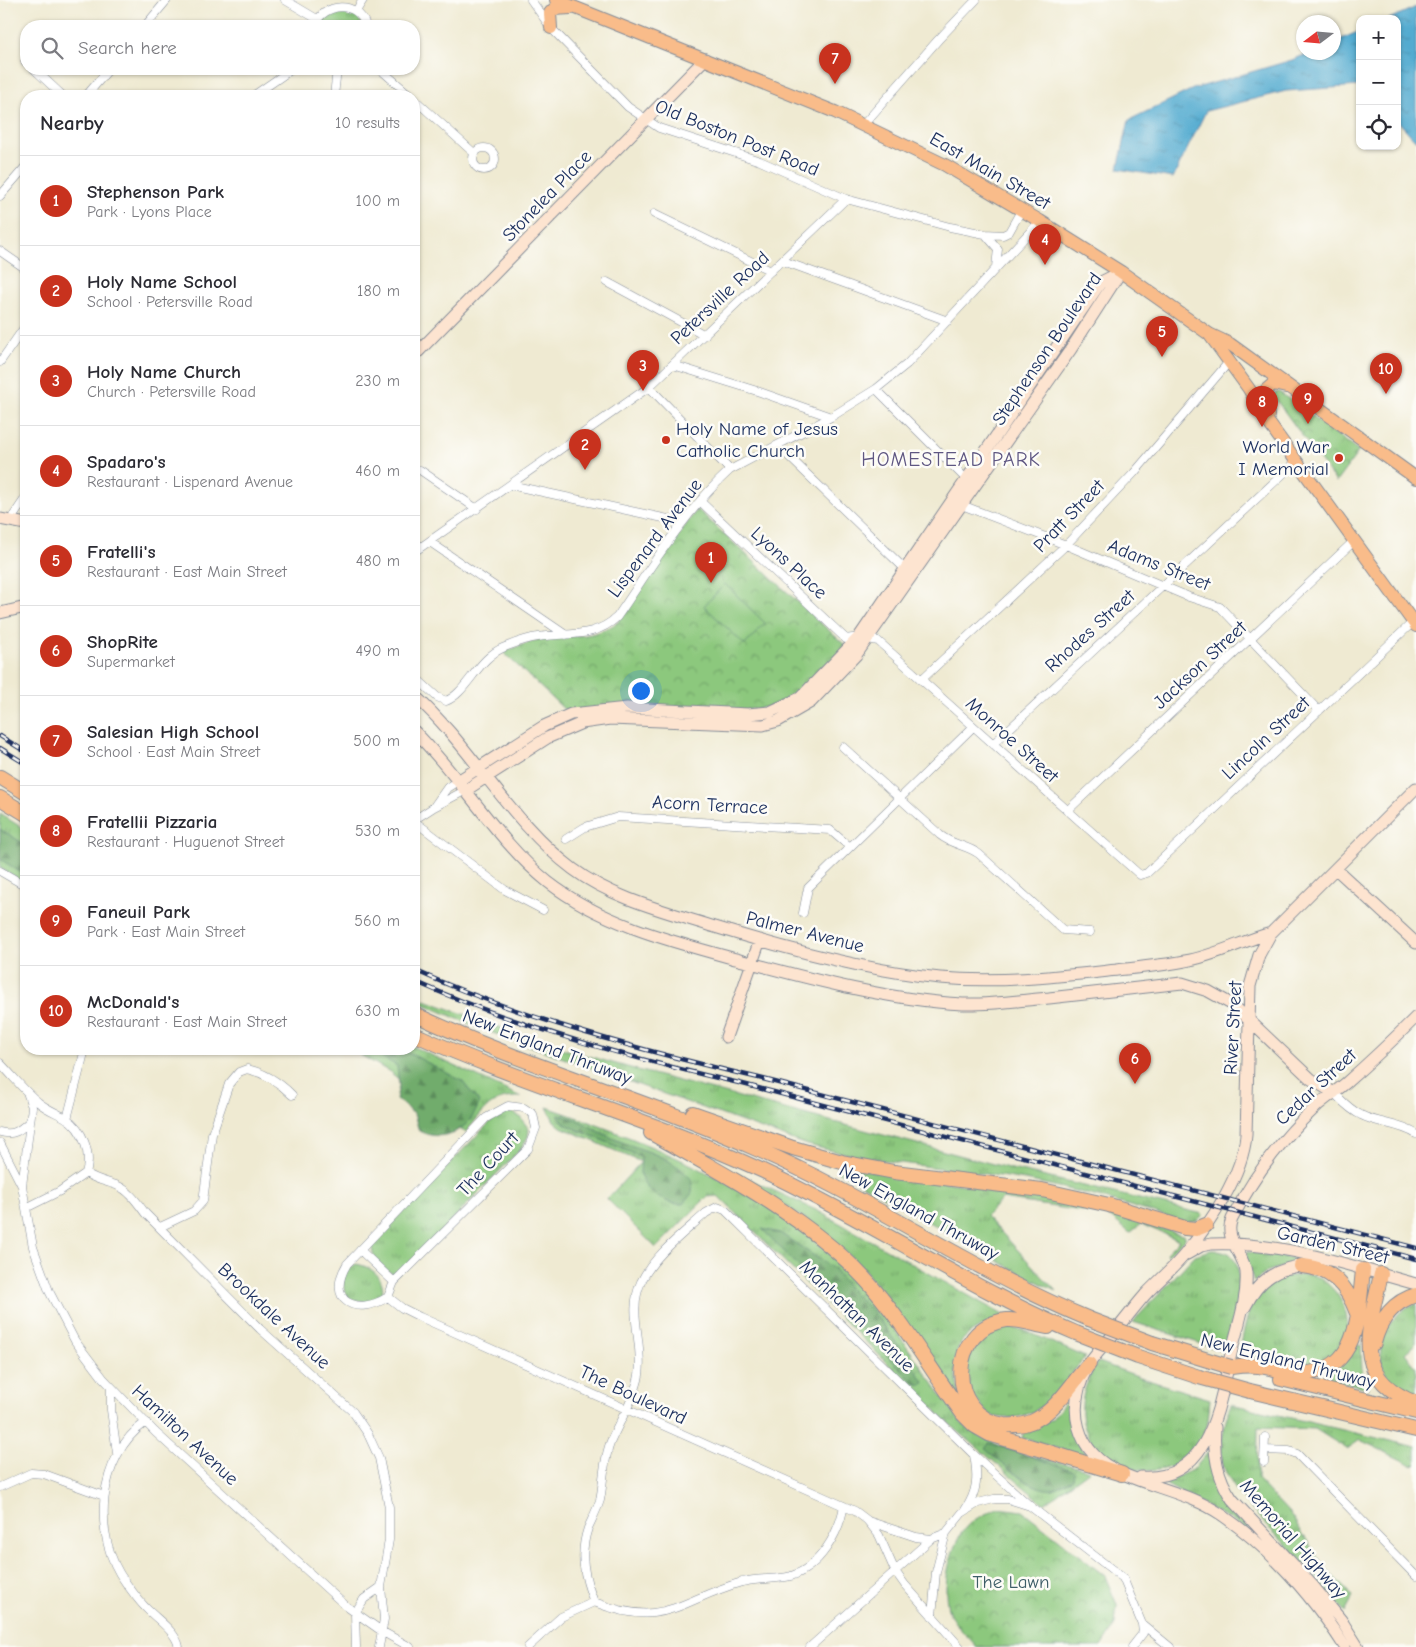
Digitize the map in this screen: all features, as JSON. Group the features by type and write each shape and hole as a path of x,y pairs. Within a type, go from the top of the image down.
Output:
{"highway":[{"path":"0,777 20,789"},
{"path":"0,798 20,810"},
{"name":"New England Thruway","path":"420,1017 505,1053 629,1098 731,1138 809,1173 1000,1278 1089,1319 1201,1359 1231,1367 1256,1369 1416,1412"},
{"name":"New England Thruway","path":"420,1037 496,1069 701,1145 788,1183 844,1211 980,1287 1076,1333 1138,1357 1199,1377 1416,1430"},
{"path":"629,1098 680,1109 793,1148 858,1166 1042,1190 1109,1205 1185,1228 1196,1229 1206,1225"},
{"path":"614,1112 806,1226 837,1251 879,1295 957,1407 975,1426 996,1436 1124,1474"},
{"path":"1301,1266 1319,1269 1336,1278 1348,1292 1358,1314"},
{"path":"1256,1369 1309,1373 1325,1369 1339,1359 1350,1344 1358,1314 1363,1270"},
{"path":"1381,1274 1368,1335 1372,1364 1378,1378 1386,1388 1416,1403"},
{"path":"1372,1364 1374,1345 1382,1322 1396,1305 1416,1295"},
{"path":"1076,1333 1012,1320 986,1327 971,1340 962,1357 960,1374 963,1392 972,1406 988,1420 1008,1425 1023,1424 1046,1413 1089,1364"}],"main road":[{"name":"East Main Street","path":"556,0 864,124 945,165 1040,220 1121,272 1209,334 1230,344 1416,478"},
{"path":"551,28 550,16 554,9 576,8"},
{"path":"1209,334 1228,363 1249,389 1268,422 1415,624"},
{"path":"1268,422 1266,390 1273,384 1294,390"}],"street":[{"path":"150,20 167,0"},
{"path":"285,0 312,20"},
{"path":"356,11 363,0"},
{"name":"Old Boston Post Road","path":"531,0 551,28 628,106 645,120 675,134 760,161 846,199 985,234 1003,235 1009,232 1022,209"},
{"path":"864,124 976,0"},
{"path":"318,20 323,12 339,6 356,11 362,20"},
{"name":"Stonelea Place","path":"420,350 705,60"},
{"path":"40,75 57,90"},
{"path":"91,90 104,75"},
{"path":"262,90 283,75"},
{"path":"335,90 336,75"},
{"path":"387,75 404,90"},
{"path":"420,104 475,154"},
{"path":"0,196 20,173"},
{"name":"Petersville Road","path":"420,548 477,510 649,386 783,261 846,199"},
{"path":"654,214 771,271"},
{"name":"Lispenard Avenue","path":"420,681 446,701 454,697 477,668 502,648 537,637 566,636 593,632 613,621 682,522 730,470 831,417 876,389 906,364 948,321 1040,220"},
{"path":"985,234 998,249 996,269"},
{"path":"0,251 20,265"},
{"path":"783,261 948,321"},
{"name":"Stephenson Boulevard","path":"420,817 466,790 484,772 544,726 571,714 627,708 748,714 770,712 800,698 863,638 957,503 1101,282 1121,272"},
{"path":"607,282 705,335"},
{"path":"0,362 20,334"},
{"name":"Pratt Street","path":"921,680 1066,545 1134,473 1228,363"},
{"path":"673,365 758,391 831,417"},
{"path":"649,386 730,470"},
{"path":"876,389 970,483"},
{"path":"778,446 908,572"},
{"name":"Rhodes Street","path":"993,744 1297,461"},
{"path":"420,470 477,510"},
{"path":"510,485 682,522"},
{"name":"Lyons Place","path":"700,502 846,639 863,638"},
{"name":"Adams Street","path":"957,503 1220,607 1319,711"},
{"path":"5,520 20,504"},
{"path":"5,520 20,523"},
{"name":"Jackson Street","path":"1067,811 1354,541"},
{"path":"430,542 566,636"},
{"path":"0,613 20,609"},
{"name":"Lincoln Street","path":"1140,875 1147,873 1319,711 1415,624"},
{"name":"Monroe Street","path":"863,638 878,641 1140,875"},
{"name":"Palmer Avenue","path":"420,702 484,772 534,833 576,871 601,886 629,898 760,940 909,973 939,978 1000,980 1062,976 1186,961 1271,933"},
{"path":"803,913 808,888 973,727"},
{"path":"420,738 524,860 548,882 600,914 637,928 752,963 888,994 965,1004 1004,1002 1182,983 1219,997 1248,1019 1311,1079 1334,1093 1361,1116 1401,1126 1416,1134"},
{"path":"843,747 946,840 972,848 1062,930 1090,932"},
{"name":"Stephenson Boulevard","path":"434,807 447,788 458,781 484,772"},
{"name":"River Street","path":"1184,1256 1231,1184 1245,1150 1250,1037 1248,1019 1252,978 1260,955 1271,933 1416,788"},
{"name":"Acorn Terrace","path":"566,839 585,827 602,821 618,817 646,817 830,830 850,847"},
{"path":"420,826 505,890 543,910"},
{"path":"1336,869 1416,943"},
{"path":"0,871 20,883"},
{"path":"726,1037 760,940"},
{"name":"Cedar Street","path":"1240,1318 1246,1271 1230,1234 1230,1224 1262,1170 1295,1128 1371,1061 1416,1017"},
{"path":"67,1119 83,1055"},
{"path":"0,1063 40,1104 67,1119 83,1137 88,1153 86,1173 60,1191 26,1208"},
{"path":"160,1227 194,1211 203,1201 212,1134 228,1084 234,1077 247,1069 258,1072 279,1083 292,1095"},
{"name":"Hamilton Avenue","path":"22,1186 32,1107 26,1091"},
{"name":"The Court","path":"508,1106 524,1108 533,1114 536,1128 535,1137 528,1149 394,1282 388,1297 377,1304 360,1307 351,1304 343,1298 340,1287 340,1274 360,1250 486,1118 508,1106"},
{"path":"0,1132 11,1134 18,1132 30,1121"},
{"name":"Hamilton Avenue","path":"0,1143 22,1186 38,1262 62,1319 89,1361 111,1388 302,1568 355,1613 410,1647"},
{"name":"Brookdale Avenue","path":"86,1173 98,1180 118,1185 135,1198 144,1212 260,1328 353,1412 368,1434 379,1458 389,1507 389,1540 381,1587 383,1632 379,1647"},
{"name":"Manhattan Avenue","path":"624,1410 637,1386 639,1373 634,1315 640,1285 646,1271 712,1209 725,1210 974,1455 1030,1506 1123,1578 1142,1624"},
{"name":"Garden Street","path":"1184,1256 1206,1245 1235,1245 1310,1254 1416,1284"},
{"path":"360,1250 394,1282"},
{"path":"1184,1256 1144,1296 1089,1364 1076,1397 1078,1427 1084,1441 1094,1454 1124,1474 1155,1477 1171,1473 1185,1465 1202,1448 1215,1419 1240,1318 1253,1292 1262,1281 1280,1270 1301,1266 1347,1266"},
{"name":"The Boulevard","path":"388,1297 402,1308 420,1317 624,1410 844,1506 867,1520 916,1538 931,1540"},
{"path":"111,1388 111,1410 117,1453"},
{"path":"594,1602 587,1586 582,1550 600,1502 610,1442 624,1410"},
{"name":"Memorial Highway","path":"1215,1419 1216,1461 1227,1492 1241,1511 1323,1597 1358,1647"},
{"path":"146,1422 131,1434 117,1453 104,1496 106,1530 118,1572 143,1606 175,1636 179,1647"},
{"path":"1264,1462 1265,1437"},
{"path":"1265,1450 1289,1451 1297,1454 1416,1576"},
{"path":"932,1616 936,1572 946,1533 973,1497 978,1481 974,1455"},
{"path":"0,1487 31,1473 44,1474 104,1496"},
{"name":"Memorial Highway","path":"1124,1474 1192,1498 1233,1523 1258,1544 1300,1587 1345,1647"},
{"path":"962,1513 978,1502 994,1499 1008,1499 1030,1506"},
{"path":"528,1647 561,1617 594,1602 618,1611 648,1615 671,1611 744,1582 794,1575 812,1563 826,1549 841,1522 844,1506"},
{"name":"The Boulevard","path":"867,1520 879,1535 895,1570 960,1647"},
{"path":"810,1647 895,1570 931,1540 946,1533"},
{"path":"356,1647 355,1613 364,1599 381,1587"},
{"path":"1132,1647 1143,1633 1142,1624"},
{"path":"1142,1624 1170,1647"}],"green space":[{"path":"341,9 356,15 359,20 321,20 326,13"},
{"path":"1279,392 1359,451 1336,482 1274,397 1275,393"},
{"path":"697,509 847,647 803,691 769,707 742,710 566,711 503,652 540,639 580,636 599,632 618,622"},
{"path":"725,584 765,623 745,645 704,606"},
{"path":"0,814 20,826 20,880 0,868"},
{"path":"0,829 20,841 20,872 0,859"},
{"path":"420,998 546,1044 641,1071 1012,1169 1203,1214 1195,1221 1184,1222 1052,1185 880,1160 804,1144 479,1028 420,1003"},
{"path":"420,1050 521,1097 511,1097 495,1102 484,1111 466,1132 461,1130 390,1072 360,1055 420,1055"},
{"path":"378,1055 412,1055 462,1081 479,1102 470,1120 456,1132 447,1135 428,1135 419,1131 414,1114 396,1099 399,1086 397,1066"},
{"path":"547,1107 632,1138 673,1156 753,1198 791,1223 826,1250 863,1286 961,1423 975,1433 1006,1448 1090,1470 1044,1504 946,1421 718,1196 707,1197 656,1248 607,1199 641,1162 561,1127 554,1121"},
{"path":"510,1112 519,1116 529,1129 528,1137 520,1150 402,1271 397,1274 387,1271 378,1263 375,1257 372,1247 373,1242 496,1116"},
{"path":"558,1115 578,1120 608,1136 663,1158 683,1171 693,1181 692,1193 683,1204 669,1202 656,1196 642,1180 640,1173 641,1157 571,1127 564,1123"},
{"path":"839,1166 1065,1200 1127,1216 1185,1236 1185,1239 1167,1255 1166,1253 1179,1240 1141,1224 1130,1233 1108,1215 1002,1199 986,1216 1056,1291 1014,1270 838,1171"},
{"path":"734,1172 818,1211 1005,1316 973,1331 962,1340 958,1348 955,1367 962,1404 864,1269 819,1228"},
{"path":"762,1229 780,1233 834,1269 852,1292 873,1311 924,1381 922,1385 914,1383"},
{"path":"1215,1249 1230,1254 1236,1263 1239,1274 1237,1301 1224,1351 1133,1322 1195,1255"},
{"path":"1247,1252 1307,1260 1268,1271 1254,1282 1246,1257"},
{"path":"356,1264 368,1268 377,1274 382,1284 382,1297 365,1302 349,1298 344,1289 344,1279 347,1271"},
{"path":"1311,1275 1327,1283 1341,1301 1346,1314 1347,1328 1345,1340 1339,1351 1330,1360 1318,1366 1303,1368 1287,1367 1239,1354 1247,1317 1257,1296 1275,1281 1288,1276"},
{"path":"1416,1303 1416,1343 1405,1353 1416,1367 1416,1397 1398,1388 1388,1377 1383,1366 1381,1353 1382,1341 1394,1318 1404,1309"},
{"path":"1008,1328 1024,1330 1085,1357 1061,1388 1040,1408 1027,1414 1007,1418 989,1414 978,1402 970,1390 966,1378 966,1367 969,1356 975,1347 995,1332"},
{"path":"1356,1344 1361,1345 1362,1373 1368,1388 1329,1379 1330,1373 1348,1359"},
{"path":"1098,1362 1210,1399 1207,1426 1192,1453 1169,1467 1143,1470 1118,1464 1097,1448 1084,1425 1083,1396"},
{"path":"1069,1398 1070,1415 1074,1429 1087,1457 1022,1438 1024,1431 1052,1419"},
{"path":"1231,1404 1416,1447 1416,1464 1412,1465 1360,1440 1347,1449 1315,1429 1258,1427 1257,1479 1291,1515 1323,1566 1353,1597 1345,1612 1300,1559 1267,1526 1233,1486 1222,1460 1222,1439"},
{"path":"989,1443 1069,1469 1074,1472 1073,1479 1052,1489 1036,1486 1007,1468 985,1449"},
{"path":"1209,1451 1222,1492 1249,1526 1247,1529 1167,1485 1166,1482 1194,1469"},
{"name":"The Lawn","path":"997,1508 1023,1511 1105,1576 1117,1605 1115,1625 1101,1647 977,1647 955,1623 947,1604 946,1593 948,1568 956,1544 970,1523"}],"water":[{"path":"1416,7 1416,141 1401,124 1401,15 1398,15"},
{"path":"1356,33 1356,86 1286,91 1206,111 1173,178 1118,169 1129,120 1193,89 1296,58 1296,60 1341,60 1341,39"}],"railway":[{"path":"0,736 20,748"},
{"path":"0,748 20,760"},
{"path":"420,973 499,1004 586,1033 1416,1248"},
{"path":"420,984 493,1013 615,1052 1416,1259"}],"place":[{"name":"Salesian High School","path":"835,84"},
{"name":"Spadaro's","path":"1045,265"},
{"name":"Fratelli's","path":"1162,357"},
{"name":"Holy Name Church","path":"643,391"},
{"name":"McDonald's","path":"1386,394"},
{"name":"Faneuil Park","path":"1308,424"},
{"name":"Fratellii Pizzaria","path":"1262,427"},
{"name":"Holy Name of Jesus Catholic Church","path":"666,440"},
{"name":"World War I Memorial","path":"1339,458"},
{"name":"Holy Name School","path":"585,470"},
{"name":"Stephenson Park","path":"711,583"},
{"name":"ShopRite","path":"1135,1084"}],"district":[{"name":"HOMESTEAD PARK","path":"951,459"}]}
